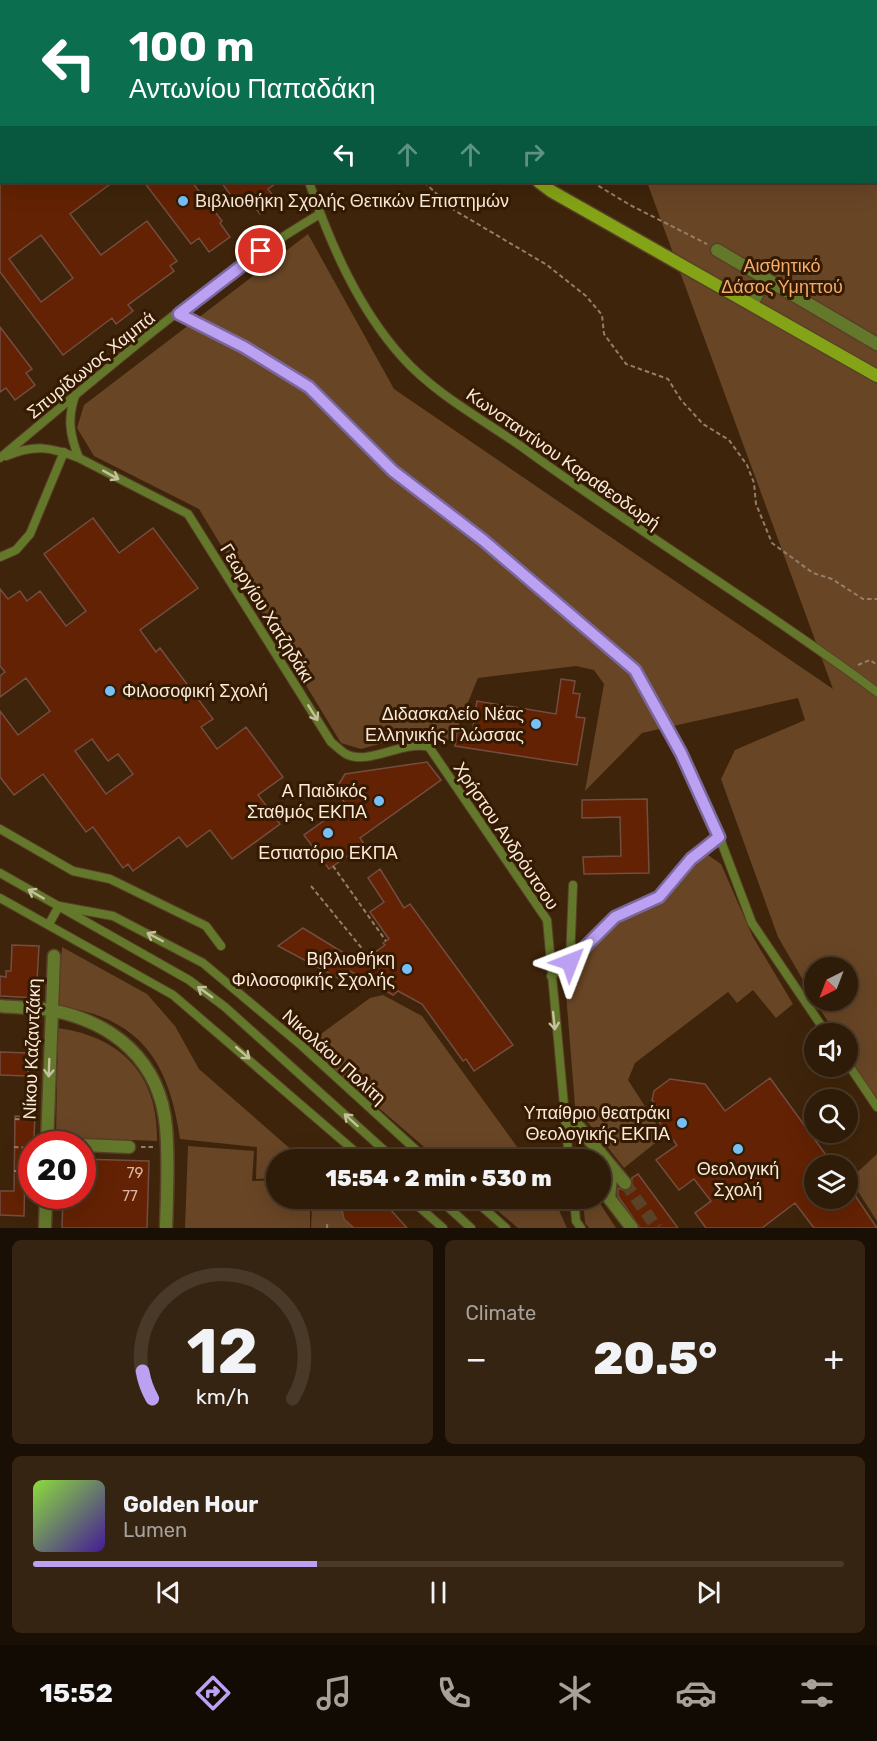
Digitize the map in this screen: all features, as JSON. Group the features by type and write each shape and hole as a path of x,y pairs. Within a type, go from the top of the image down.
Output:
{"main road":[{"path":"540,183 877,376"}],"street":[{"path":"717,249 877,344"},
{"path":"752,304 766,278"},
{"name":"Νίκου Καζαντζάκη","path":"47,1131 54,956"},
{"path":"0,1006 51,1010 97,1026 119,1039 140,1057 155,1082 166,1126 166,1228"},
{"path":"564,1109 625,1183"},
{"path":"96,1146 129,1147"},
{"path":"612,1167 609,1197 632,1228"},
{"path":"45,1228 46,1209"}],"lane":[{"name":"Κωνσταντίνου Καραθεοδωρή","path":"309,183 329,238 377,322 402,357 416,370 463,408 617,516 877,692"},
{"name":"Σπυρίδωνος Χαμπά","path":"0,458 75,396 277,239 320,214"},
{"path":"179,314 244,347 309,387 393,471 483,540 635,670 676,743 719,837 752,923 820,1023"},
{"path":"75,396 69,412 70,428 79,458"},
{"name":"Γεωργίου Χατζηδάκι","path":"0,458 24,449 48,447 79,458 188,514 331,742 348,755 366,756 417,744 429,747"},
{"path":"0,557 16,550 30,534 64,452"},
{"name":"Χρήστου Ανδρόυτσου","path":"429,747 547,920 568,1149"},
{"path":"0,829 73,870 110,879 206,926 221,946"},
{"path":"551,976 570,962 615,917 659,897 691,859 719,837"},
{"path":"0,873 165,966 225,1007 383,1149"},
{"path":"570,962 573,885"},
{"path":"0,898 173,995 352,1149"},
{"path":"49,924 58,906"},
{"name":"Νικολάου Πολίτη","path":"58,906 113,916 203,963 302,1047 415,1149"},
{"path":"857,1077 877,1107"},
{"path":"421,1209 443,1228"},
{"path":"450,1209 471,1228"},
{"path":"484,1209 506,1228"},
{"path":"575,1209 576,1221 581,1228"}],"path":[{"path":"425,183 454,210 547,265 586,296 602,315 604,334 626,364 668,379 681,400 704,424 729,440 747,465 754,483 756,504 772,543 813,573 832,579 863,599 877,600"},
{"path":"594,183 630,205 717,249"},
{"path":"852,674 858,665 870,660 877,665"},
{"path":"333,866 386,941"},
{"path":"311,886 369,957"},
{"path":"15,1119 34,1120"},
{"path":"14,1147 18,1147"}],"green space":[{"name":"Αισθητικό Δάσος Υμηττού","path":"647,183 877,183 877,1106 858,1073 858,1023 829,1023 821,1011 858,1011 858,957 804,957 804,982 778,937 721,779 735,750 805,720 798,698 642,733 585,791 604,684 594,670 576,666 478,678 452,741 416,734 361,749 341,743 199,509 94,456 77,428 84,405 308,234 394,389 833,689"},
{"path":"708,855 721,864 753,937 793,1004 776,1018 753,990 737,1003 728,992 635,1063 628,1080 664,1136 624,1168 575,1106 565,981 596,941 616,923 660,902 702,857"},
{"path":"62,947 147,994 175,1026 199,1069 291,1149 266,1149 266,1178 256,1179 257,1147 180,1139 168,1087 146,1047 129,1032 110,1020 57,1006"},
{"path":"383,995 422,1016 519,1149 426,1149 306,1045 370,998"},
{"path":"58,1028 101,1040 132,1064 143,1079 151,1097 156,1118 157,1141 96,1139 96,1131 56,1131"},
{"path":"188,1146 254,1151 252,1181 266,1180 266,1209 310,1209 310,1228 185,1228"},
{"path":"877,1154 877,1221 858,1191 858,1172"},
{"path":"312,1209 342,1209 344,1219 354,1228 311,1228"},
{"path":"496,1209 558,1209 567,1228 518,1228"},
{"path":"584,1209 604,1209 616,1228 589,1228 585,1223"}],"building":[{"path":"0,183 112,183 70,214 101,255 147,221 177,261 170,266 174,271 128,305 133,311 116,324 112,318 63,355 0,272","holes":["41,235 73,278 41,302 9,259"]},
{"name":"Βιβλιοθήκη Σχολής Θετικών Επιστημών","path":"145,183 193,183 222,221 220,223 230,237 209,252 199,238 191,244"},
{"path":"222,183 277,183 268,189 277,201 260,214 251,202 241,209"},
{"path":"0,327 32,369 26,373 35,385 15,400 6,388 0,392"},
{"name":"Φιλοσοφική Σχολή","path":"93,518 119,553 153,528 198,588 140,630 156,652 160,648 213,719 201,727 217,749 246,727 283,777 258,795 280,824 232,859 210,830 187,847 179,837 133,871 128,864 123,868 93,827 86,832 43,774 14,795 0,777 0,711 18,735 50,711 26,678 0,697 0,676 5,672 0,666 0,589 8,599 20,591 27,601 40,591 66,626 86,611 44,554","holes":["92,739 108,761 118,754 133,774 106,794 75,751"]},
{"name":"Διδασκαλείο Νέας Ελληνικής Γλώσσας","path":"561,679 575,681 573,693 580,694 576,717 585,718 577,765 455,746 457,732 472,734 477,701 556,714"},
{"name":"Α Παιδικός Σταθμός ΕΚΠΑ","path":"427,762 441,780 360,838 364,844 329,869 304,835 346,805 336,789 345,774"},
{"path":"647,799 649,873 584,874 583,857 621,856 620,817 582,818 582,800"},
{"name":"Βιβλιοθήκη Φιλοσοφικής Σχολής","path":"380,869 404,908 410,904 513,1045 474,1071 466,1059 463,1061 422,1004 398,991 393,995 350,971 340,979 278,946 303,928 360,963 385,945 383,943 389,939 370,912 384,902 368,878"},
{"path":"12,945 39,946 36,998 0,996 0,976 6,977 6,971 11,971"},
{"path":"0,1052 29,1053 28,1076 0,1075"},
{"name":"Θεολογική Σχολή","path":"770,1078 804,1125 804,1143 817,1143 826,1155 804,1155 804,1209 858,1209 858,1200 877,1228 814,1228 795,1203 762,1228 706,1228 695,1213 711,1201 694,1179 679,1190 656,1160 677,1145 650,1110 656,1105 652,1100 654,1091 670,1079 705,1084 725,1111"},
{"path":"15,1116 35,1117 34,1131 18,1131 18,1209 24,1209 24,1216 0,1215 0,1191 14,1191"},
{"path":"96,1159 149,1161 147,1228 62,1228 63,1209 96,1209"},
{"path":"638,1174 678,1228 640,1228 618,1196 618,1188 626,1191 631,1189 632,1178"},
{"path":"342,1209 390,1209 407,1228 354,1228 344,1219"}],"tunnel":[{"path":"625,1183 657,1228"}],"place":[{"name":"Βιβλιοθήκη Σχολής Θετικών Επιστημών","path":"183,201"},
{"name":"Φιλοσοφική Σχολή","path":"110,691"},
{"name":"Διδασκαλείο Νέας Ελληνικής Γλώσσας","path":"536,724"},
{"name":"Α Παιδικός Σταθμός ΕΚΠΑ","path":"379,801"},
{"name":"Εστιατόριο ΕΚΠΑ","path":"328,833"},
{"name":"Βιβλιοθήκη Φιλοσοφικής Σχολής","path":"407,969"},
{"name":"Υπαίθριο θεατράκι Θεολογικής ΕΚΠΑ","path":"682,1123"},
{"name":"Θεολογική Σχολή","path":"738,1149"}],"route":[{"path":"261,251 179,314 244,347 309,387 346,427 393,471 483,540 635,670 658,707 719,837 691,859 659,897 615,917 604,926 580,956 570,962"}]}
